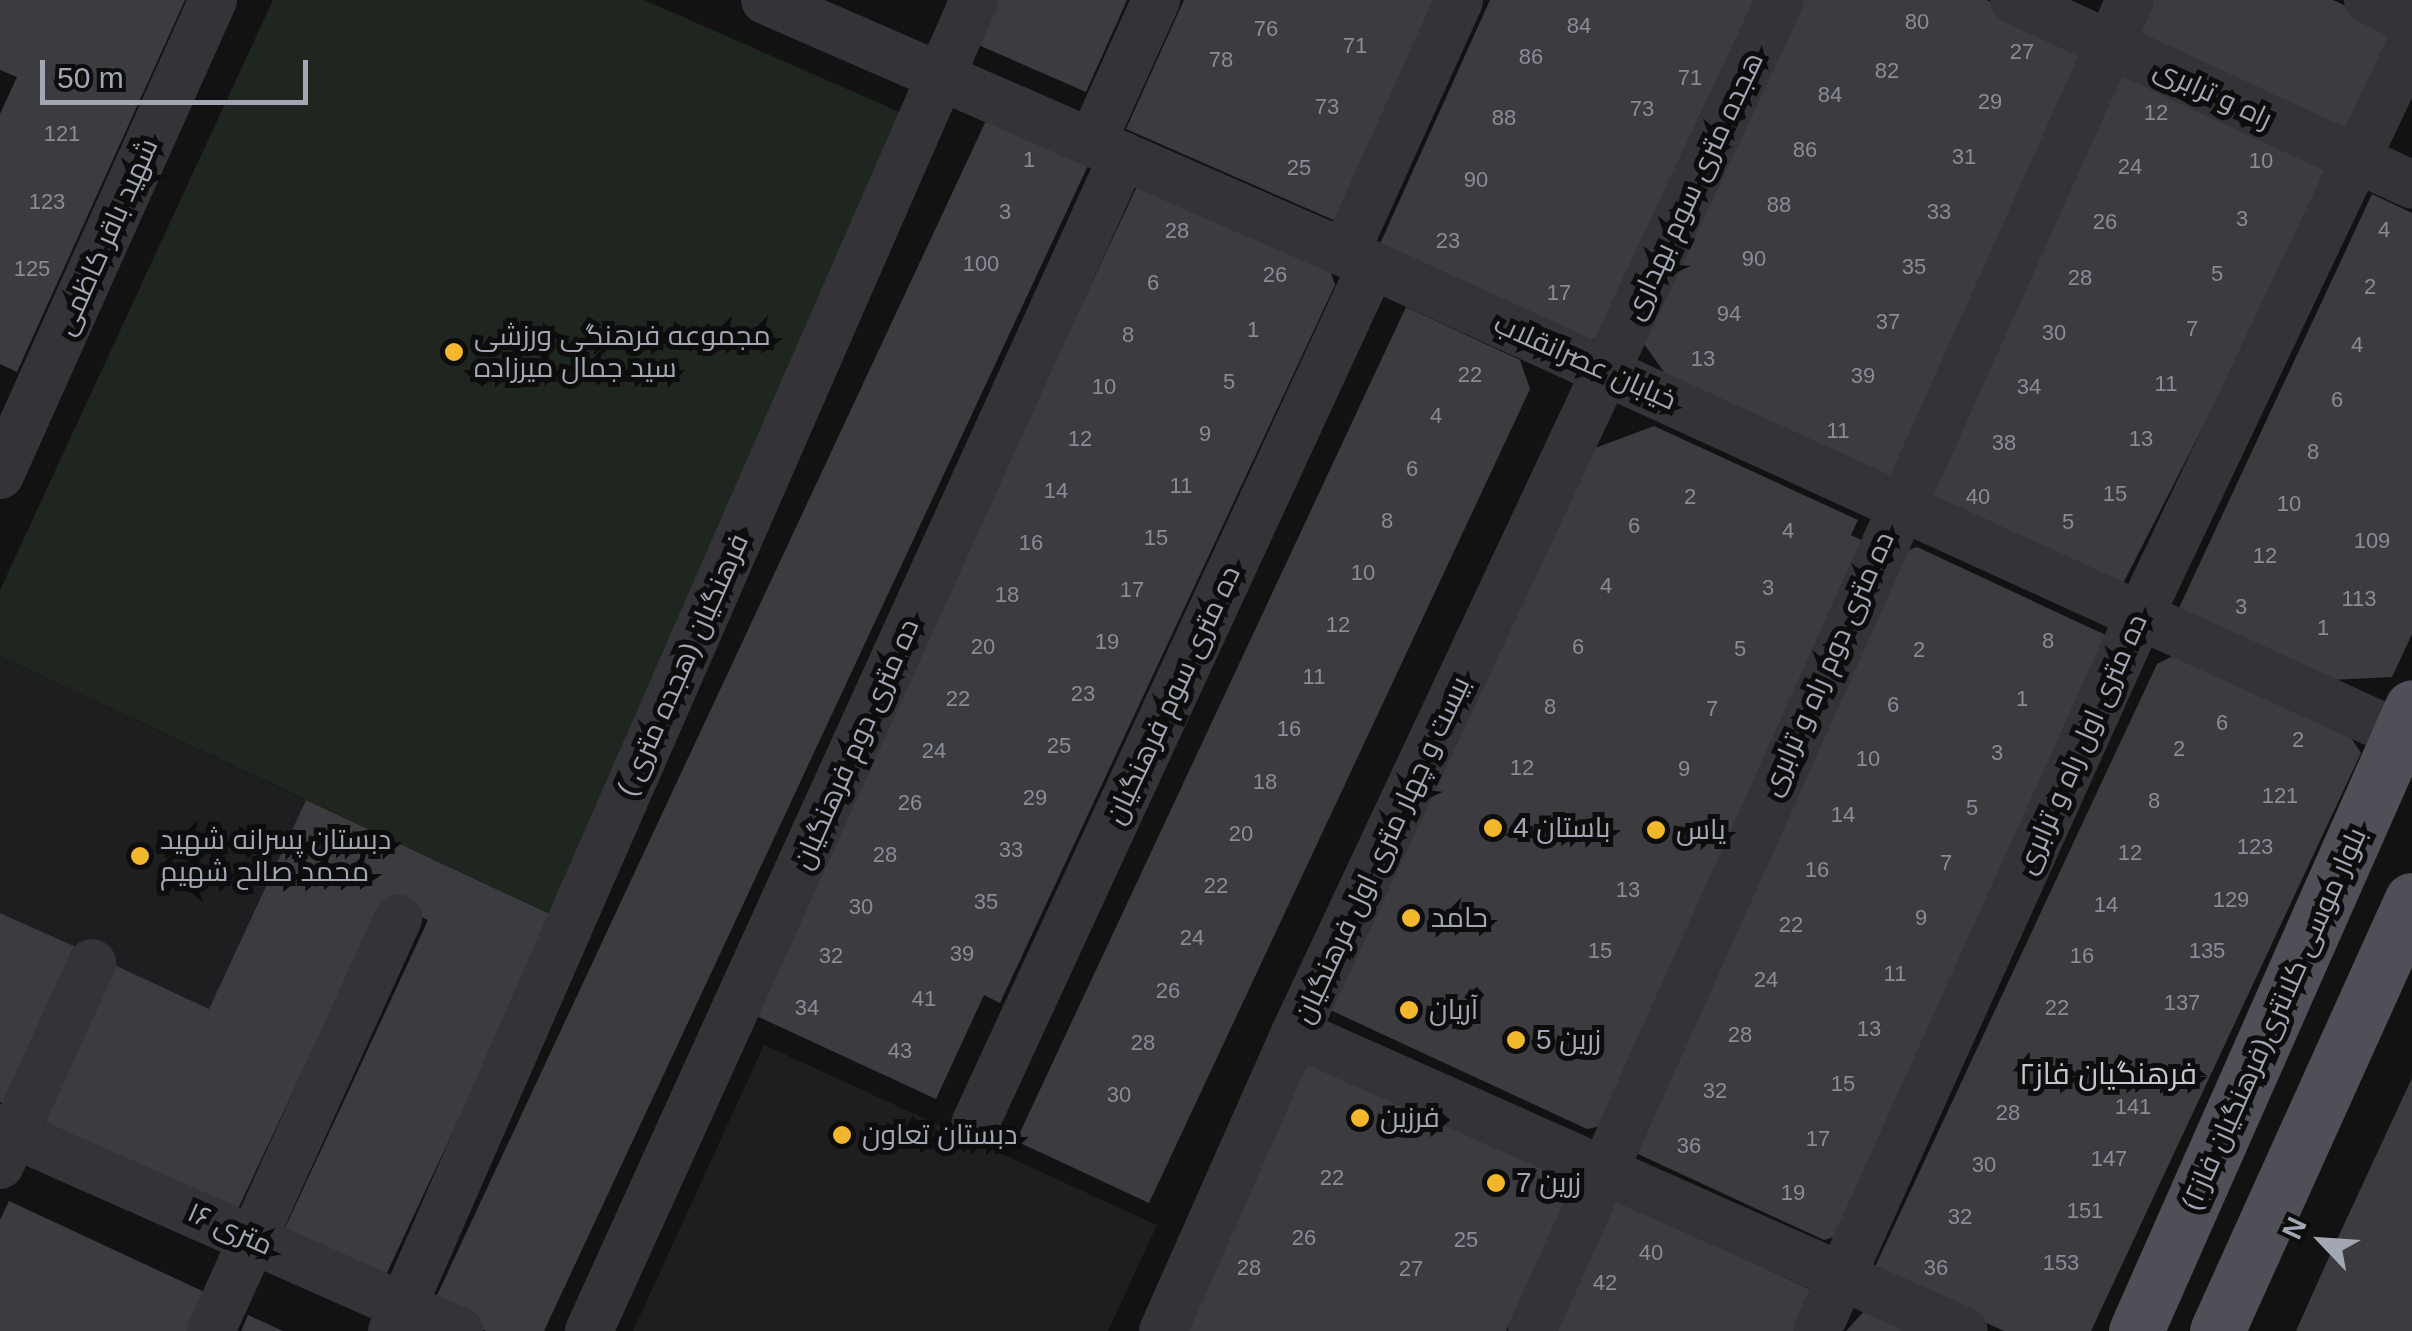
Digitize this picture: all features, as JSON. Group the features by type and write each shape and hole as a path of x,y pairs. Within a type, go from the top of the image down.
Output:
{"main road":[{"name":"بلوار موسی کلانتری(فرهنگیان فاز۲)","path":"2136,1331 2408,727"},
{"path":"2217,1331 2412,900"}],"street":[{"name":"شهید باقر کاظمی","path":"0,474 13,412 213,0"},
{"name":"خیابان عصرانقلاب","path":"765,0 1358,259 2140,616 2408,727"},
{"name":"فرهنگیان (هجده متری )","path":"398,1318 974,0"},
{"name":"ده متری دوم فرهنگیان","path":"589,1331 1108,149 1156,0"},
{"name":"ده متری سوم فرهنگیان","path":"975,1124 1358,259 1459,0"},
{"name":"هجده متری سوم بهداری","path":"1607,371 1780,0"},
{"name":"راه و ترابری","path":"2014,0 2412,186"},
{"name":"ده متری دوم راه و ترابری","path":"1532,1331 1899,505 2130,0"},
{"path":"2368,0 2412,21"},
{"name":"ده متری اول راه و ترابری","path":"1818,1331 2140,616 2412,42"},
{"name":"بیست و چهار متری اول فرهنگیان","path":"1162,1331 1295,1033 1607,371"},
{"path":"211,1331 398,918"},
{"path":"5,1142 92,963"},
{"path":"1295,1033 1964,1331"},
{"name":"۱۶ متری","path":"5,1142 252,1238 398,1318 459,1331"}],"shaded area":[{"name":"مجموعه فرهنگی ورزشی سید جمال میرزاده","path":"273,0 644,0 902,113 554,916 0,656 0,590"},
{"name":"دبستان پسرانه شهید محمد صالح شهیم","path":"0,656 306,800 209,1009 0,913"},
{"name":"دبستان تعاون","path":"764,1045 1157,1225 1108,1331 633,1331"}],"building":[{"path":"0,0 185,0 17,372 0,364 0,114 17,77 0,70"},
{"path":"993,0 1127,0 1086,92 974,43"},
{"path":"1184,0 1439,0 1338,222 1126,129"},
{"path":"1490,0 1758,0 1606,336 1583,342 1379,246"},
{"path":"1792,0 1987,0 2089,47 1896,480 1676,389 1644,344"},
{"path":"2140,0 2333,0 2398,30 2351,131 2123,37"},
{"path":"2112,59 2333,172 2113,603 1892,490"},
{"path":"991,110 1092,157 544,1331 486,1331 432,1306"},
{"path":"1139,182 1330,270 1335,285 1000,1003 984,995 936,1099 750,1013"},
{"path":"2372,194 2412,213 2412,634 2392,677 2330,680 2178,610"},
{"path":"1406,307 1520,360 1530,389 1149,1203 1016,1141"},
{"path":"1654,426 1858,520 1851,535 1870,544 1601,1126 1587,1129 1328,1009 1587,451"},
{"path":"1917,547 2110,637 1834,1237 1824,1240 1625,1148 1903,552"},
{"path":"2177,654 2347,732 2361,753 2091,1331 2004,1331 1873,1271 2157,664"},
{"path":"306,800 554,916 384,1279 283,1232 428,920 383,900 237,1211 35,1118 108,962 209,1009"},
{"path":"0,913 78,948 5,1104 0,1102"},
{"path":"1306,1056 1566,1176 1572,1188 1506,1331 1180,1331"},
{"path":"2412,1078 2412,1331 2296,1331 2334,1246"},
{"path":"9,1201 211,1295 194,1331 0,1331 0,1220"},
{"path":"1619,1201 1814,1291 1808,1331 1550,1331 1608,1206"},
{"path":"1864,1311 1906,1331 1846,1331"},
{"path":"248,1315 283,1331 241,1331"}],"place":[{"name":"مجموعه فرهنگی ورزشی سید جمال میرزاده","path":"454,352"},
{"name":"باستان 4","path":"1493,828"},
{"name":"یاس","path":"1656,830"},
{"name":"دبستان پسرانه شهید محمد صالح شهیم","path":"140,856"},
{"name":"حامد","path":"1411,918"},
{"name":"آریان","path":"1409,1010"},
{"name":"زرین 5","path":"1516,1040"},
{"name":"فرزین","path":"1360,1118"},
{"name":"دبستان تعاون","path":"842,1135"},
{"name":"زرین 7","path":"1496,1183"}],"district":[{"name":"فرهنگیان فاز۲","path":"2108,1074"}]}
